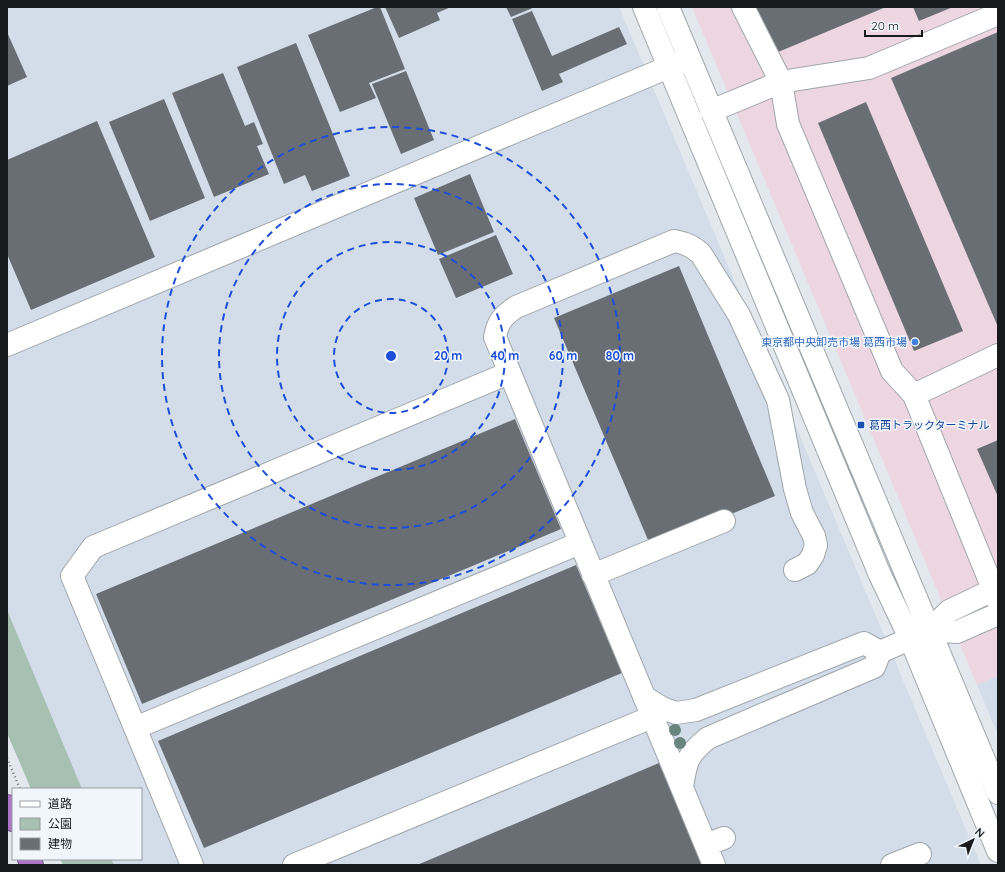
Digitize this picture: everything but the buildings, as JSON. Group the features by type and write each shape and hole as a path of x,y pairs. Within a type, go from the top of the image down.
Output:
{"highway":[{"path":"7,806 12,818"}],"street":[{"path":"644,7 880,575 910,638 998,851"},
{"path":"668,7 998,793"},
{"path":"682,787 686,764 694,749 708,738 874,667 880,652 930,630 949,611 996,596 914,395 892,371 788,124 781,82 744,7"},
{"path":"711,111 781,82 869,68 998,14"},
{"path":"7,345 689,58"},
{"path":"714,865 715,841 682,787 644,697 626,637 593,574 495,337 497,327 503,316 516,307 674,241 684,242 693,247 701,254 740,315 778,400 794,489 802,513 814,536 816,545 813,555 807,564 795,570"},
{"path":"914,395 998,355"},
{"path":"192,865 72,576 93,547 510,373"},
{"path":"593,574 724,521"},
{"path":"135,728 580,543"},
{"path":"930,630 957,632 998,614"},
{"path":"644,697 662,708 676,712 696,710 864,643 880,652"},
{"path":"294,865 652,717"},
{"path":"892,865 920,854"}],"path":[{"path":"7,758 20,788"}],"shaded area":[{"path":"7,7 619,7 981,865 86,865 84,860 142,860 142,788 54,788 7,677"},
{"name":"東京都中央卸売市場 葛西市場","path":"692,7 998,7 998,676 977,685"},
{"path":"998,676 998,735 977,685"}],"green space":[{"path":"7,610 82,788 31,788 7,733"},
{"path":"60,860 112,860 114,865 63,865"}],"place":[{"name":"東京都中央卸売市場 葛西市場","path":"915,342"},
{"name":"葛西トラックターミナル","path":"861,425"}]}
